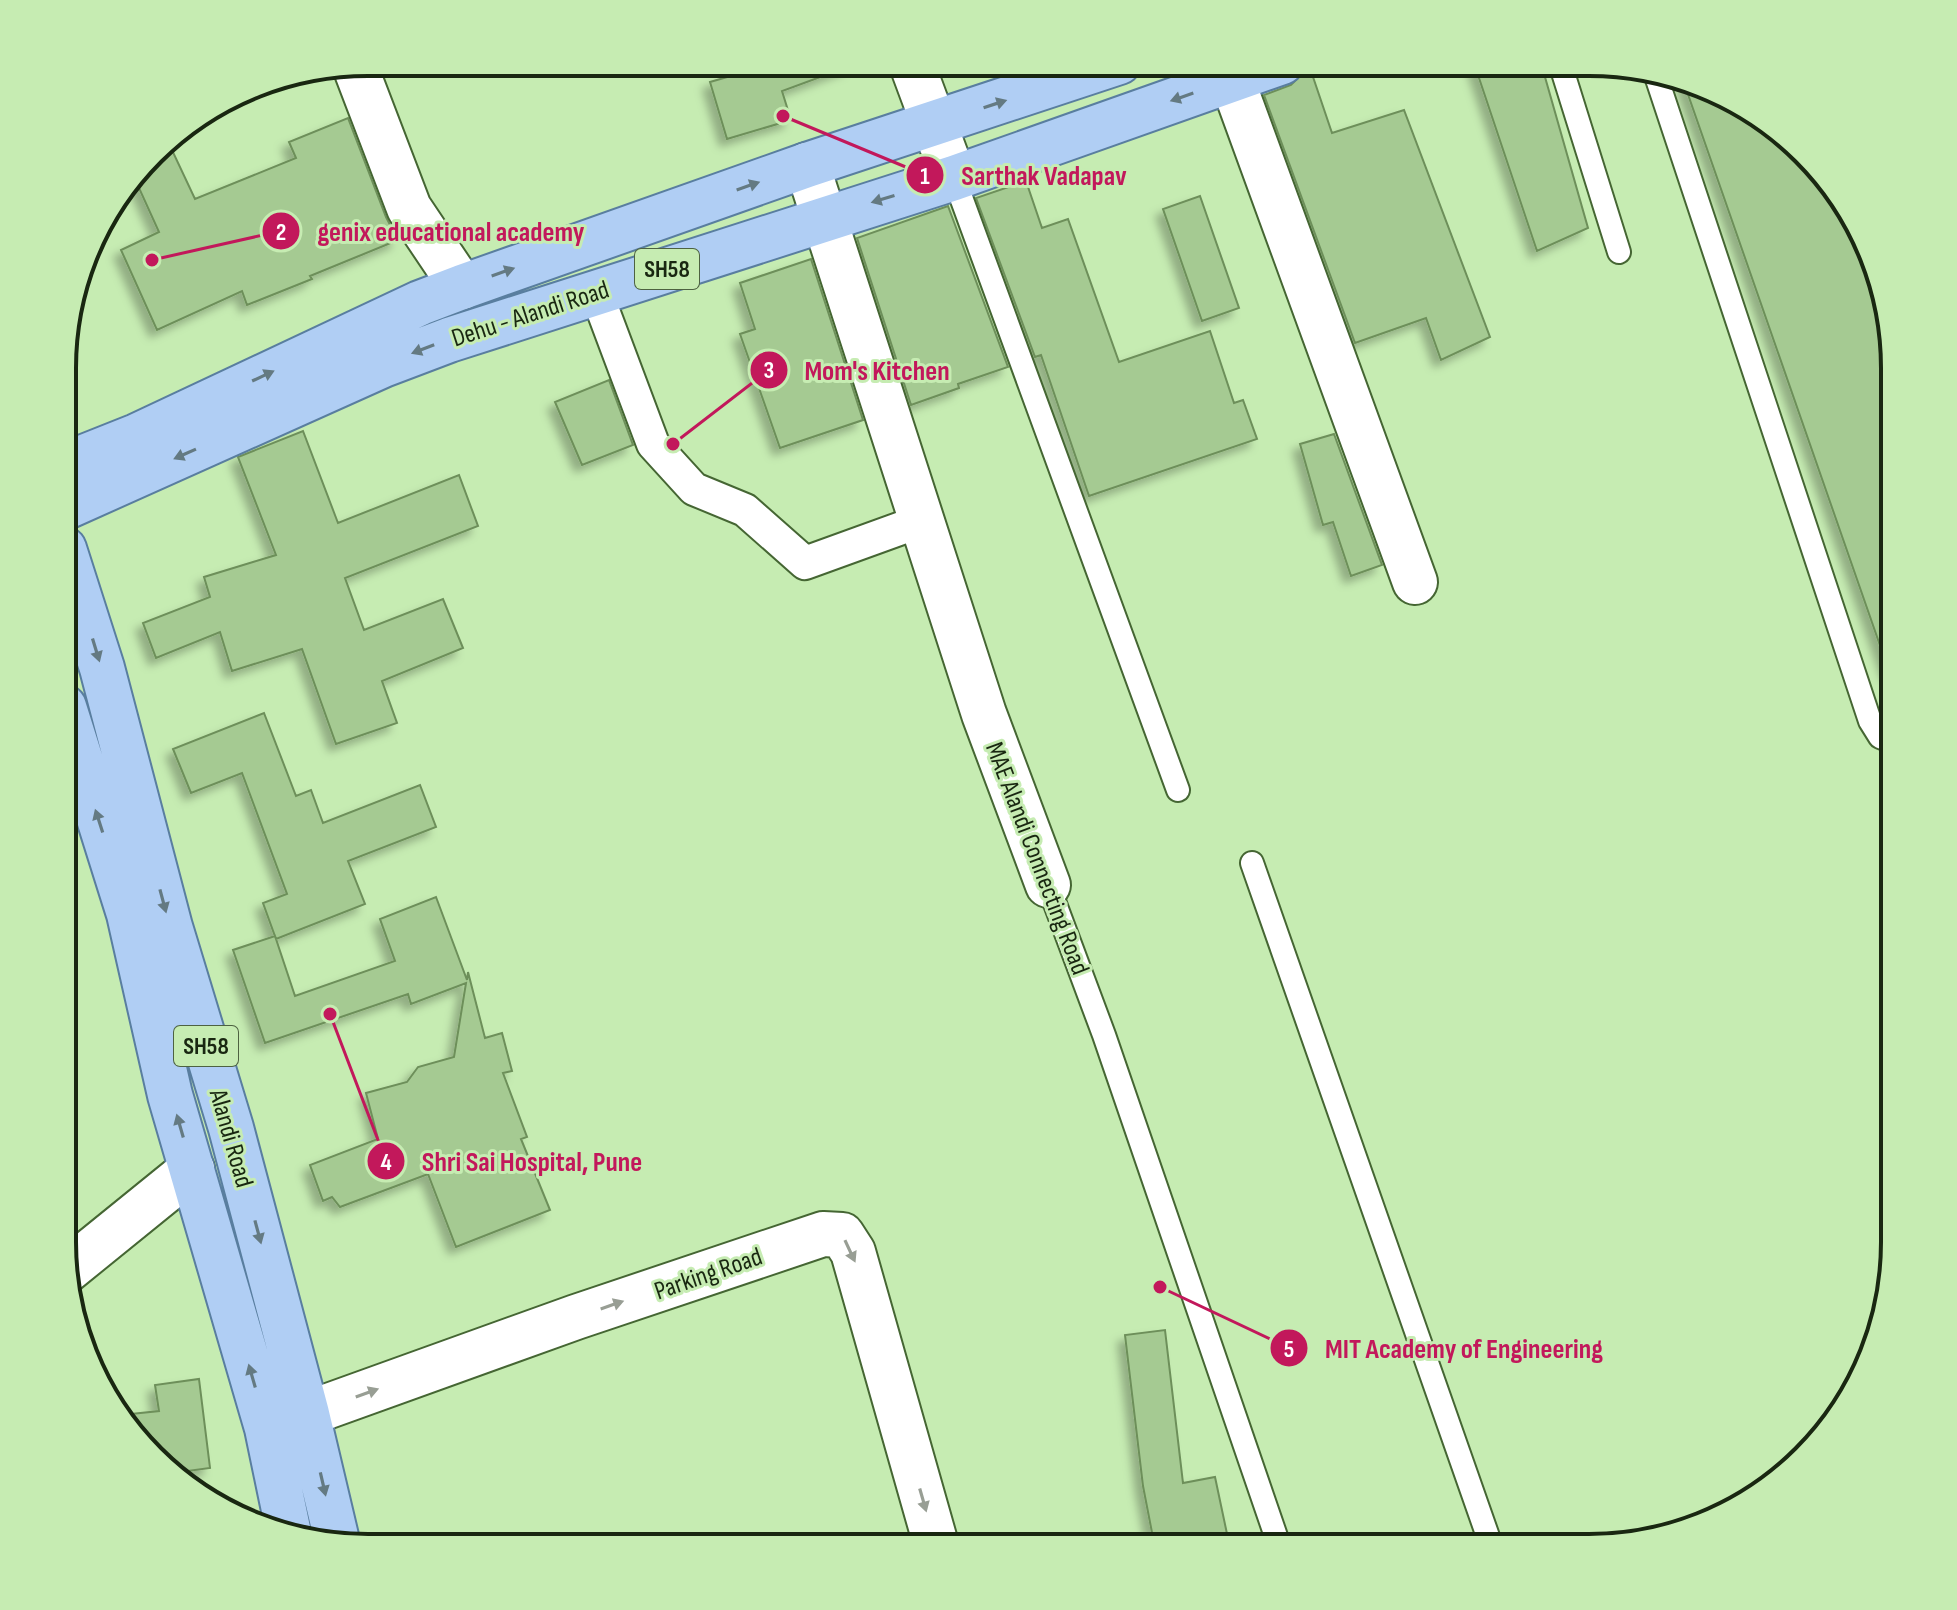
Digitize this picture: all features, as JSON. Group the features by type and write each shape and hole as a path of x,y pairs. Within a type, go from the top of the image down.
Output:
{"main road":[{"name":"Dehu - Alandi Road","path":"76,460 137,436 420,303 807,165 1077,76"},
{"name":"Dehu - Alandi Road","path":"76,503 383,365 449,340 954,178 1243,76"},
{"name":"Alandi Road","path":"76,587 102,668 170,927 231,1128 287,1421 333,1532"},
{"name":"SH58","path":"76,745 129,914 170,1095 192,1169 287,1421 289,1523"}],"street":[{"path":"359,76 409,208 462,287"},
{"path":"916,76 954,178"},
{"path":"1232,80 1415,582"},
{"name":"MAE Alandi Connecting Road","path":"807,165 984,714 1048,885"},
{"path":"596,292 653,444 694,489 745,510 805,563 921,521"},
{"path":"77,1262 192,1169"},
{"name":"Parking Road","path":"287,1421 576,1317 823,1234 842,1235 853,1252 933,1534"}],"lane":[{"path":"1564,76 1619,252"},
{"path":"1659,85 1870,721 1881,737"},
{"path":"954,178 1178,790"},
{"path":"1252,863 1487,1534"},
{"name":"MAE Alandi Connecting Road","path":"1048,885 1104,1035 1275,1534"}],"building":[{"path":"731,76 823,76 782,91 791,120 727,139 710,82"},
{"path":"1300,76 1313,76 1332,133 1404,110 1490,337 1441,360 1426,318 1355,343 1264,95 1291,85"},
{"path":"1478,76 1545,76 1588,228 1537,251"},
{"path":"1687,93 1751,125 1796,161 1821,190 1842,222 1866,274 1879,330 1881,368 1881,648"},
{"path":"348,118 398,240 247,305 242,291 157,330 121,250 159,232 138,187 172,151 195,199 296,158 289,142"},
{"path":"1026,181 1042,228 1068,219 1119,362 1210,331 1234,403 1243,400 1257,439 1089,496 1041,355 1035,357 976,198"},
{"path":"1200,196 1239,308 1202,321 1163,209"},
{"path":"948,206 1008,367 958,384 959,388 911,405 857,238"},
{"path":"811,259 863,420 780,448 740,334 755,329 740,283"},
{"path":"609,380 633,445 582,465 555,402"},
{"path":"303,431 338,523 459,475 478,526 345,578 364,630 443,599 463,648 382,681 397,723 336,744 302,649 232,671 220,632 156,658 143,623 210,597 204,577 276,555 238,457"},
{"path":"1334,434 1382,565 1351,576 1333,522 1323,525 1300,444"},
{"path":"264,713 296,796 311,790 323,823 420,785 436,827 348,861 365,904 276,939 263,903 287,894 242,773 191,793 173,749"},
{"path":"436,897 467,980 468,972 485,1038 502,1033 512,1071 503,1073 527,1137 521,1139 550,1210 456,1247 428,1174 340,1207 332,1197 323,1201 310,1165 378,1139 366,1093 407,1082 418,1067 454,1057 466,983 411,1004 408,994 265,1043 233,950 275,936 295,996 395,961 380,919"},
{"path":"1165,1330 1183,1483 1215,1477 1227,1534 1152,1534 1143,1486 1125,1335"},
{"path":"199,1379 210,1468 186,1471 161,1449 132,1414 159,1411 155,1385"}],"place":[{"name":"Sarthak Vadapav","path":"783,116"},
{"name":"genix educational academy","path":"152,260"},
{"name":"Mom's Kitchen","path":"673,444"},
{"name":"Shri Sai Hospital, Pune","path":"330,1014"},
{"name":"MIT Academy of Engineering","path":"1160,1287"}]}
